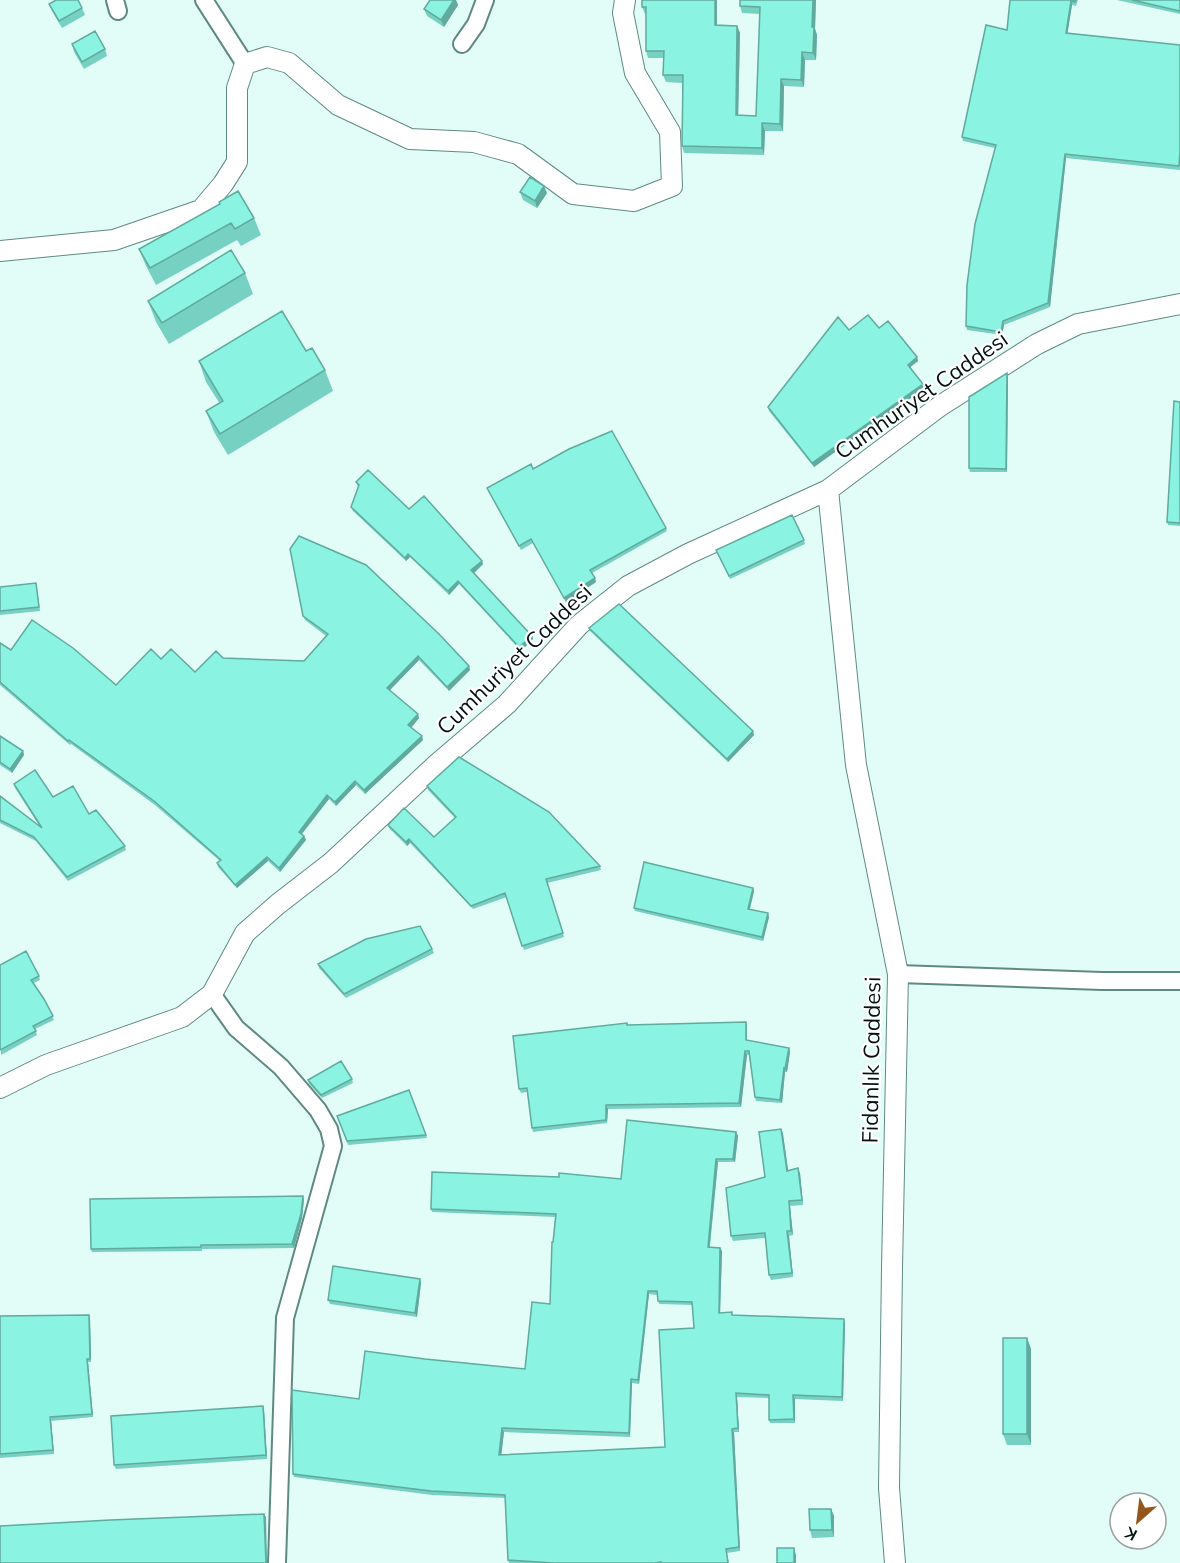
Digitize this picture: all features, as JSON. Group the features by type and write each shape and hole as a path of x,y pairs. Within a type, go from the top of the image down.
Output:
{"street":[{"path":"204,0 245,64"},
{"path":"462,44 476,24 485,0"},
{"path":"245,64 267,57 289,63 338,105 410,139 474,142 518,154 573,194 634,201 672,186 670,132 635,73 622,13 625,0"},
{"path":"0,251 114,240 201,210 224,184 237,162 237,88 245,64"},
{"name":"Cumhuriyet Caddesi","path":"0,1088 46,1065 182,1017 212,994 245,933 278,903 331,863 437,764 507,704 579,625 628,586 688,554 828,490 940,406 1037,344 1078,324 1180,304"},
{"name":"Fidanlık Caddesi","path":"828,490 856,765 898,974 889,1488 895,1563"},
{"path":"898,974 1102,981 1180,981"},
{"path":"212,994 236,1028 281,1067 318,1110 329,1129 333,1146 285,1318 277,1563"}],"building":[{"path":"56,0 78,0 82,8 59,21 49,4"},
{"path":"430,0 454,0 441,20 424,9"},
{"path":"642,0 715,0 715,25 737,26 736,115 756,116 760,7 740,6 740,0 813,0 813,53 802,52 801,80 781,79 780,124 762,123 762,148 682,146 683,75 663,75 664,51 646,51 646,7 642,7"},
{"path":"1010,0 1076,0 1071,1 1066,33 1180,45 1180,151 1179,166 1065,154 1048,303 1003,321 1001,332 966,326 967,285 975,224 996,145 962,137 986,25 1007,30"},
{"path":"1132,0 1180,0 1180,11"},
{"path":"95,31 105,49 82,62 72,44"},
{"path":"530,177 544,186 535,201 520,192"},
{"path":"238,191 254,218 235,229 231,223 150,268 139,249 220,204 219,202"},
{"path":"231,250 245,273 162,323 148,301"},
{"path":"282,311 306,351 312,348 325,370 220,434 206,411 223,401 199,361"},
{"path":"868,315 879,328 888,321 917,357 908,365 923,384 812,463 768,407 838,317 849,330"},
{"path":"1007,373 1006,469 969,468 969,397"},
{"path":"1174,401 1180,402 1180,523 1167,522"},
{"path":"612,431 666,528 590,570 595,578 564,598 531,539 519,546 487,488 531,464 533,469 569,449"},
{"path":"368,470 409,509 424,496 482,561 471,570 532,636 519,647 458,581 448,591 408,554 405,558 351,507 359,485 356,482"},
{"path":"792,515 804,540 729,576 716,550"},
{"path":"299,536 366,565 439,634 469,666 447,687 418,656 387,688 418,714 408,725 422,736 364,790 355,781 335,802 327,795 299,832 304,836 279,868 267,857 235,885 217,863 221,860 154,801 68,741 0,682 0,643 11,650 32,620 73,648 116,685 151,649 161,659 171,649 195,672 216,651 223,658 304,661 328,634 303,616 290,549"},
{"path":"36,583 39,607 0,611 0,587"},
{"path":"619,604 753,731 727,759 589,628"},
{"path":"0,736 23,751 10,769 0,762"},
{"path":"459,757 549,812 600,866 546,879 563,933 522,946 505,893 471,906 409,839 406,842 388,825 404,808 434,837 456,817 427,786"},
{"path":"35,770 53,797 73,786 89,814 96,810 125,846 67,877 34,837 0,820 0,796 42,828 14,784"},
{"path":"644,862 753,888 748,909 768,913 762,937 634,908"},
{"path":"420,926 432,949 344,994 318,964 366,939"},
{"path":"26,951 39,976 31,980 53,1016 33,1026 36,1031 0,1050 0,965"},
{"path":"746,1022 746,1040 789,1048 780,1100 755,1097 749,1051 745,1051 739,1103 606,1105 606,1120 532,1128 527,1088 519,1089 513,1036 627,1023 627,1025"},
{"path":"341,1061 352,1079 321,1095 308,1080"},
{"path":"409,1090 426,1135 347,1141 337,1116"},
{"path":"627,1120 736,1132 733,1159 716,1159 708,1247 720,1248 719,1313 844,1319 842,1397 793,1395 794,1419 769,1420 769,1395 736,1393 738,1428 732,1429 739,1547 726,1549 728,1563 554,1563 508,1560 505,1495 431,1491 293,1474 292,1390 359,1399 365,1351 525,1369 532,1302 550,1304 552,1242 556,1214 431,1209 432,1172 559,1177 559,1173 621,1179","holes":["648,1291 657,1291 658,1301 692,1302 694,1328 659,1330 665,1447 499,1455 502,1428 629,1433 631,1379 638,1380"]},
{"path":"781,1129 787,1171 798,1168 802,1200 789,1201 791,1231 787,1231 792,1273 769,1275 765,1233 731,1236 726,1188 765,1177 759,1132"},
{"path":"303,1196 301,1214 292,1244 91,1249 90,1199"},
{"path":"333,1266 420,1279 415,1313 328,1300"},
{"path":"89,1315 90,1359 87,1359 92,1414 50,1417 53,1450 0,1454 0,1316"},
{"path":"1003,1338 1027,1338 1027,1434 1003,1434"},
{"path":"263,1406 266,1455 114,1465 111,1416"},
{"path":"809,1509 831,1509 832,1530 810,1530"},
{"path":"264,1514 266,1563 0,1563 0,1526"},
{"path":"777,1548 794,1548 794,1563 777,1563"}]}
